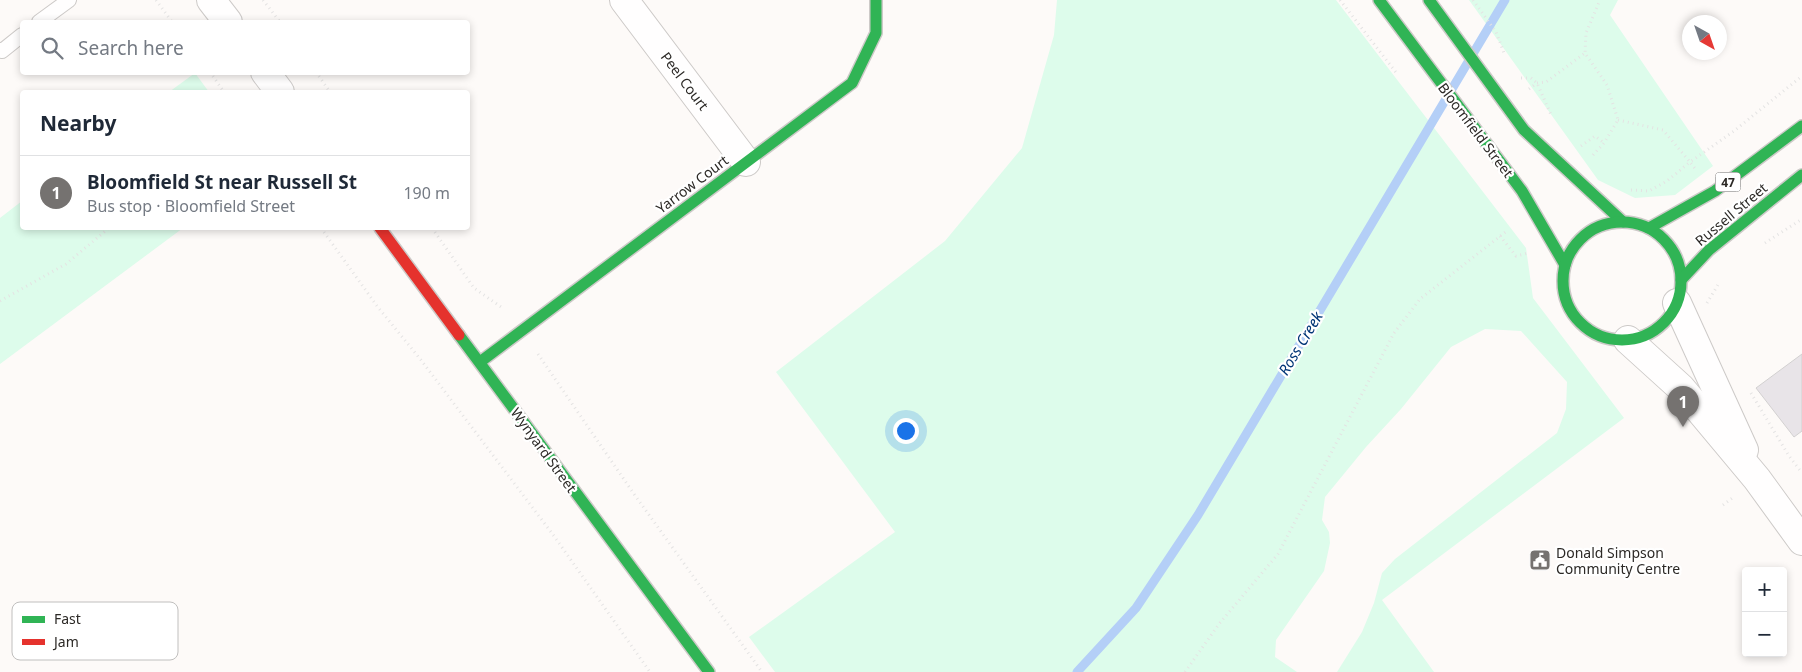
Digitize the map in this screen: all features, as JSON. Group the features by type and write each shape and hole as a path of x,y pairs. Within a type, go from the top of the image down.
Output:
{"main road":[{"name":"Yarrow Court","path":"480,362 852,83 876,34 876,0"},
{"name":"Bloomfield Street","path":"1380,0 1522,191 1565,265"},
{"path":"1429,0 1524,130 1623,222"},
{"name":"Russell Street","path":"1649,228 1715,191 1802,126"},
{"name":"Russell Street","path":"1679,292 1709,250 1802,175"},
{"path":"1623,222 1636,223 1649,228 1662,237 1672,249 1679,264 1679,292 1669,317 1658,329 1644,336 1628,340 1610,339 1593,333 1579,322 1569,308 1563,292 1565,265 1573,248 1586,234 1604,225 1623,222"},
{"name":"Wynyard Street","path":"381,230 709,672"}],"street":[{"path":"211,0 226,20"},
{"name":"Peel Court","path":"624,0 746,162"},
{"path":"267,75 278,90"},
{"path":"1679,292 1757,479"},
{"path":"1628,340 1681,388 1757,479 1802,541"}],"lane":[{"path":"42,20 69,0"},
{"path":"0,50 2,51 20,37"}],"path":[{"path":"156,0 171,20"},
{"path":"263,0 278,20"},
{"path":"1472,0 1496,32 1508,60"},
{"path":"1589,159 1604,144 1618,120 1607,85 1585,53 1586,32 1600,0"},
{"path":"1506,105 1537,83 1546,82 1585,53"},
{"path":"212,75 223,90"},
{"path":"318,75 329,90"},
{"path":"1515,76 1531,78 1537,83 1556,125"},
{"path":"1628,190 1649,191 1667,180 1734,131 1802,76"},
{"path":"1618,120 1663,130 1715,191"},
{"path":"1574,152 1595,136 1604,144"},
{"path":"1759,247 1802,219"},
{"path":"0,300 66,264 107,230"},
{"path":"322,230 377,306 421,360 554,536 650,672"},
{"path":"433,230 474,288 502,306 522,331 634,494 762,672"},
{"path":"1185,672 1219,624 1278,554 1394,333 1420,299 1508,230"},
{"path":"1500,236 1516,256"},
{"path":"1708,310 1707,302 1722,277"},
{"path":"1749,390 1802,473"}],"green space":[{"path":"1057,0 1336,0 1526,248 1533,298 1624,418 1382,600 1434,672 1337,672 1362,632 1374,603 1382,573 1395,559 1557,433 1566,409 1567,382 1521,331 1485,329 1451,347 1401,409 1366,447 1325,497 1322,520 1329,532 1330,543 1324,571 1276,640 1275,657 1297,672 775,672 749,637 895,532 776,372 945,241 1022,148 1054,35"},
{"path":"1469,0 1618,0 1610,15 1713,166 1675,195 1635,198 1598,180"},
{"path":"192,75 196,75 208,90 172,90"},
{"path":"20,203 20,230 180,230 0,364 0,218"}],"building":[{"path":"1802,354 1802,431 1794,437 1756,388"}],"waterway":[{"name":"Ross Creek","path":"1077,672 1136,608 1198,515 1505,0"}],"traffic: fast":[{"path":"480,362 852,83 876,33 876,0"},
{"path":"1379,0 1522,191 1565,265"},
{"path":"1429,0 1524,130 1623,222"},
{"path":"1649,228 1715,191 1802,126"},
{"path":"1681,280 1709,250 1802,175"},
{"path":"1622,222 1645,226 1664,239 1677,258 1681,281 1677,304 1664,323 1645,336 1622,340 1599,336 1580,323 1567,304 1563,281 1567,258 1580,239 1599,226 1622,222"},
{"path":"459,335 709,672"}],"traffic: jam":[{"path":"381,230 459,335"}],"place":[{"name":"Bloomfield St near Russell St","path":"1683,427"},
{"name":"Donald Simpson Community Centre","path":"1540,560"}]}
